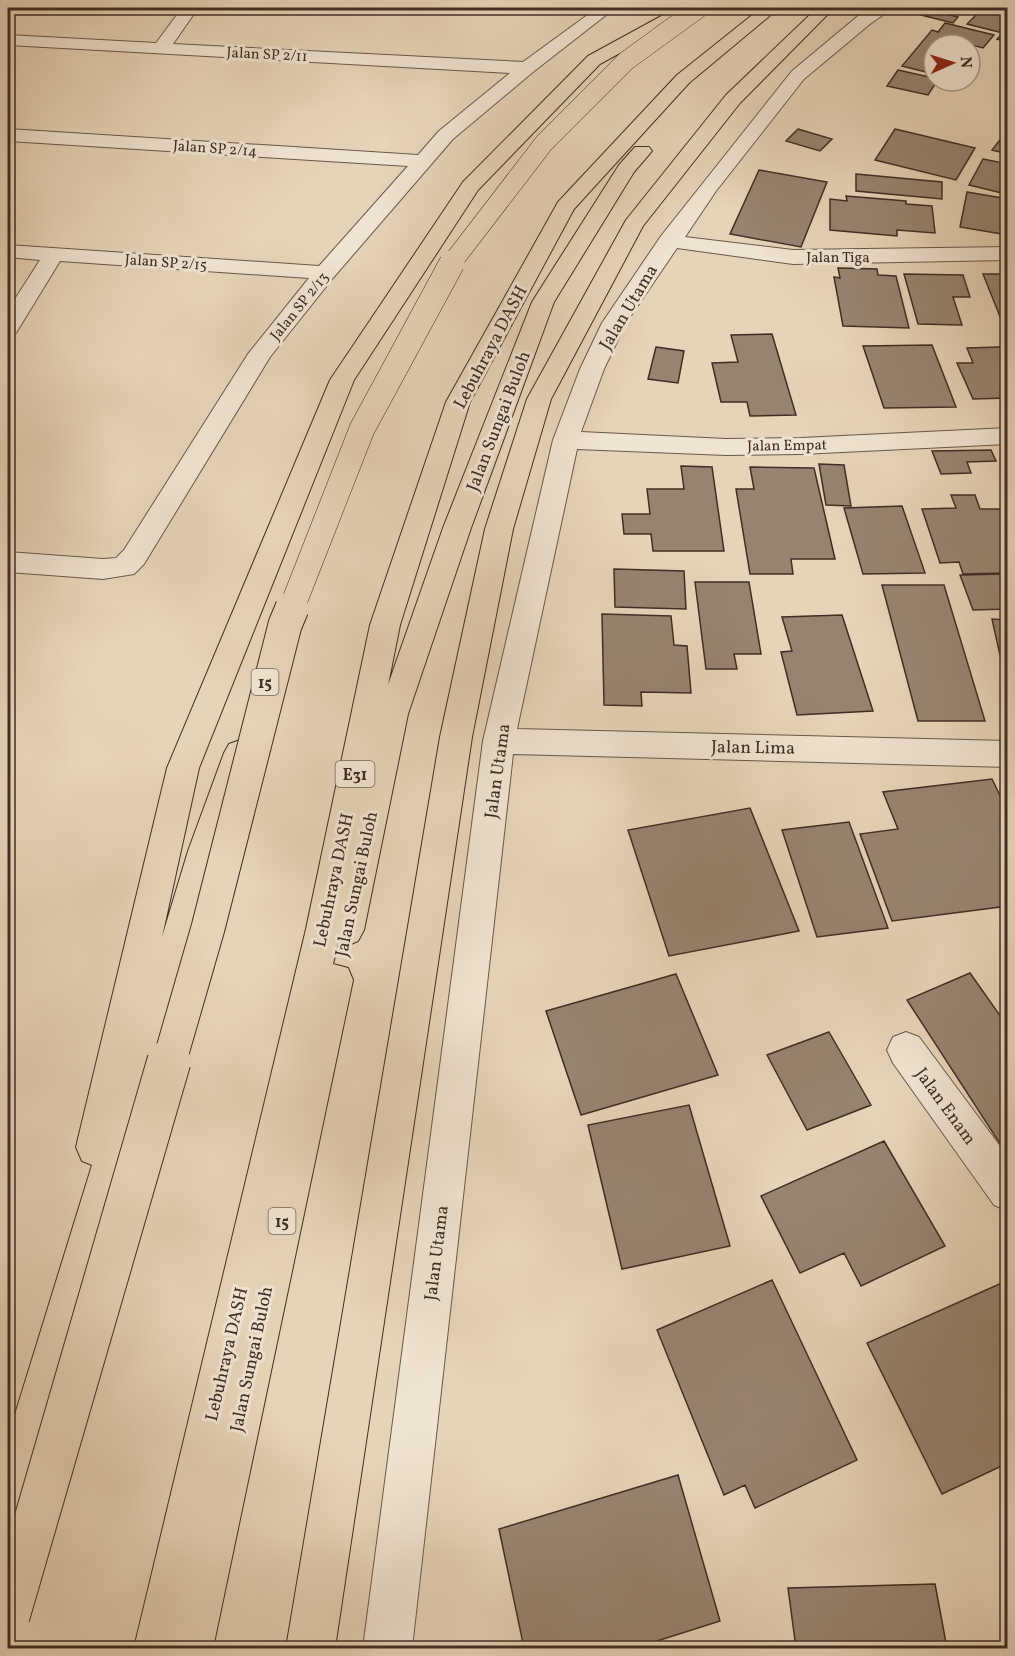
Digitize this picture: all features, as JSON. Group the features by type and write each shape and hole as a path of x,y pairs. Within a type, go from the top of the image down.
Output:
{"highway":[{"path":"23,1461 183,768 342,380 470,186 594,60 688,8"},
{"path":"8,1616 208,928 285,625 362,429 447,268 544,143 626,61 697,8"},
{"name":"15","path":"8,1511 205,850 318,533 383,380 510,187 574,113 631,56 697,8"},
{"name":"Lebuhraya DASH","path":"158,1648 323,929 385,625 458,402 566,206 683,79 771,8"},
{"name":"Jalan Sungai Buloh","path":"188,1648 393,714 457,528 543,302 626,169 726,56 788,8"},
{"path":"310,1648 456,737 499,529 539,399 633,224 733,99 826,8"}],"street":[{"path":"8,12 11,8"},
{"path":"161,48 190,8"},
{"name":"Jalan SP 2/13","path":"8,561 103,569 124,567 134,557 260,354 326,273 446,135 527,68 607,8"},
{"name":"Jalan Utama","path":"387,1648 499,741 566,440 592,369 614,323 669,241 798,75 864,20 885,8"},
{"name":"Jalan SP 2/11","path":"8,40 527,68"},
{"name":"Jalan SP 2/14","path":"8,135 423,161"},
{"name":"Jalan Tiga","path":"669,241 794,257 1008,253"},
{"name":"Jalan SP 2/15","path":"8,251 326,273"},
{"path":"8,328 54,254"},
{"name":"Jalan Empat","path":"566,440 737,447 1008,436"},
{"name":"Jalan Lima","path":"499,741 1008,754"},
{"name":"Jalan Enam","path":"906,1050 1008,1191"}],"building":[{"path":"983,8 1008,14 1008,42 997,39 1003,33 967,24"},
{"path":"927,9 958,17 953,23 921,15"},
{"path":"945,23 994,35 983,48 982,33 930,33 932,30 938,32"},
{"path":"922,42 922,71 902,66"},
{"path":"898,70 922,75 922,93 929,93 928,95 887,86"},
{"path":"798,129 832,139 820,151 786,141"},
{"path":"895,129 975,148 956,180 875,160"},
{"path":"1003,136 1008,137 1008,154 992,150"},
{"path":"983,159 1008,164 1006,194 969,185"},
{"path":"759,170 827,182 801,247 730,234"},
{"path":"856,174 942,182 942,199 856,191"},
{"path":"967,192 1008,199 1008,235 960,227"},
{"path":"846,196 906,201 906,204 932,206 935,233 897,230 897,236 830,230 830,199 847,201"},
{"path":"838,268 877,269 878,275 896,276 909,328 843,326 834,277 840,278"},
{"path":"904,274 963,275 970,297 953,297 962,325 918,324"},
{"path":"983,274 1008,274 1008,324 1003,324"},
{"path":"772,334 796,415 750,416 747,402 721,402 712,363 738,362 731,335"},
{"path":"932,345 956,407 884,408 863,346"},
{"path":"656,347 684,351 678,383 648,379"},
{"path":"1000,347 1008,363 1008,398 973,399 957,363 973,363 967,348"},
{"path":"991,450 996,461 967,462 971,473 941,474 932,451"},
{"path":"819,464 844,465 851,506 826,505"},
{"path":"681,466 712,467 724,551 653,551 651,534 624,534 622,514 650,514 647,489 684,489"},
{"path":"750,467 814,468 835,559 791,559 793,574 750,574 736,489 754,489"},
{"path":"951,495 975,495 980,509 1008,509 1008,573 963,574 959,562 940,563 922,509 956,508"},
{"path":"902,506 925,573 863,574 844,508"},
{"path":"614,569 684,571 686,609 615,607"},
{"path":"1008,574 1008,609 973,610 960,575"},
{"path":"695,582 749,582 761,654 734,654 737,669 706,669"},
{"path":"882,585 944,585 985,721 918,721"},
{"path":"602,614 671,616 674,645 687,646 691,693 641,692 642,706 604,705"},
{"path":"842,615 873,711 797,715 781,652 792,651 782,617"},
{"path":"992,619 1008,620 1008,691"},
{"path":"992,779 1008,812 1008,906 892,921 860,834 898,829 883,792"},
{"path":"750,808 799,931 669,956 628,830"},
{"path":"849,822 888,928 817,937 782,830"},
{"path":"970,973 1008,1027 1008,1156 907,1000"},
{"path":"676,974 718,1075 581,1115 546,1011"},
{"path":"829,1032 871,1105 807,1130 767,1055"},
{"path":"689,1105 730,1246 622,1269 588,1125"},
{"path":"884,1141 945,1246 861,1286 844,1253 800,1273 761,1196"},
{"path":"772,1280 857,1460 755,1508 745,1485 724,1495 657,1330"},
{"path":"1004,1282 1008,1288 1008,1463 942,1494 867,1343"},
{"path":"678,1475 720,1621 635,1648 524,1648 499,1529"},
{"path":"935,1584 947,1648 796,1648 788,1588"}]}
